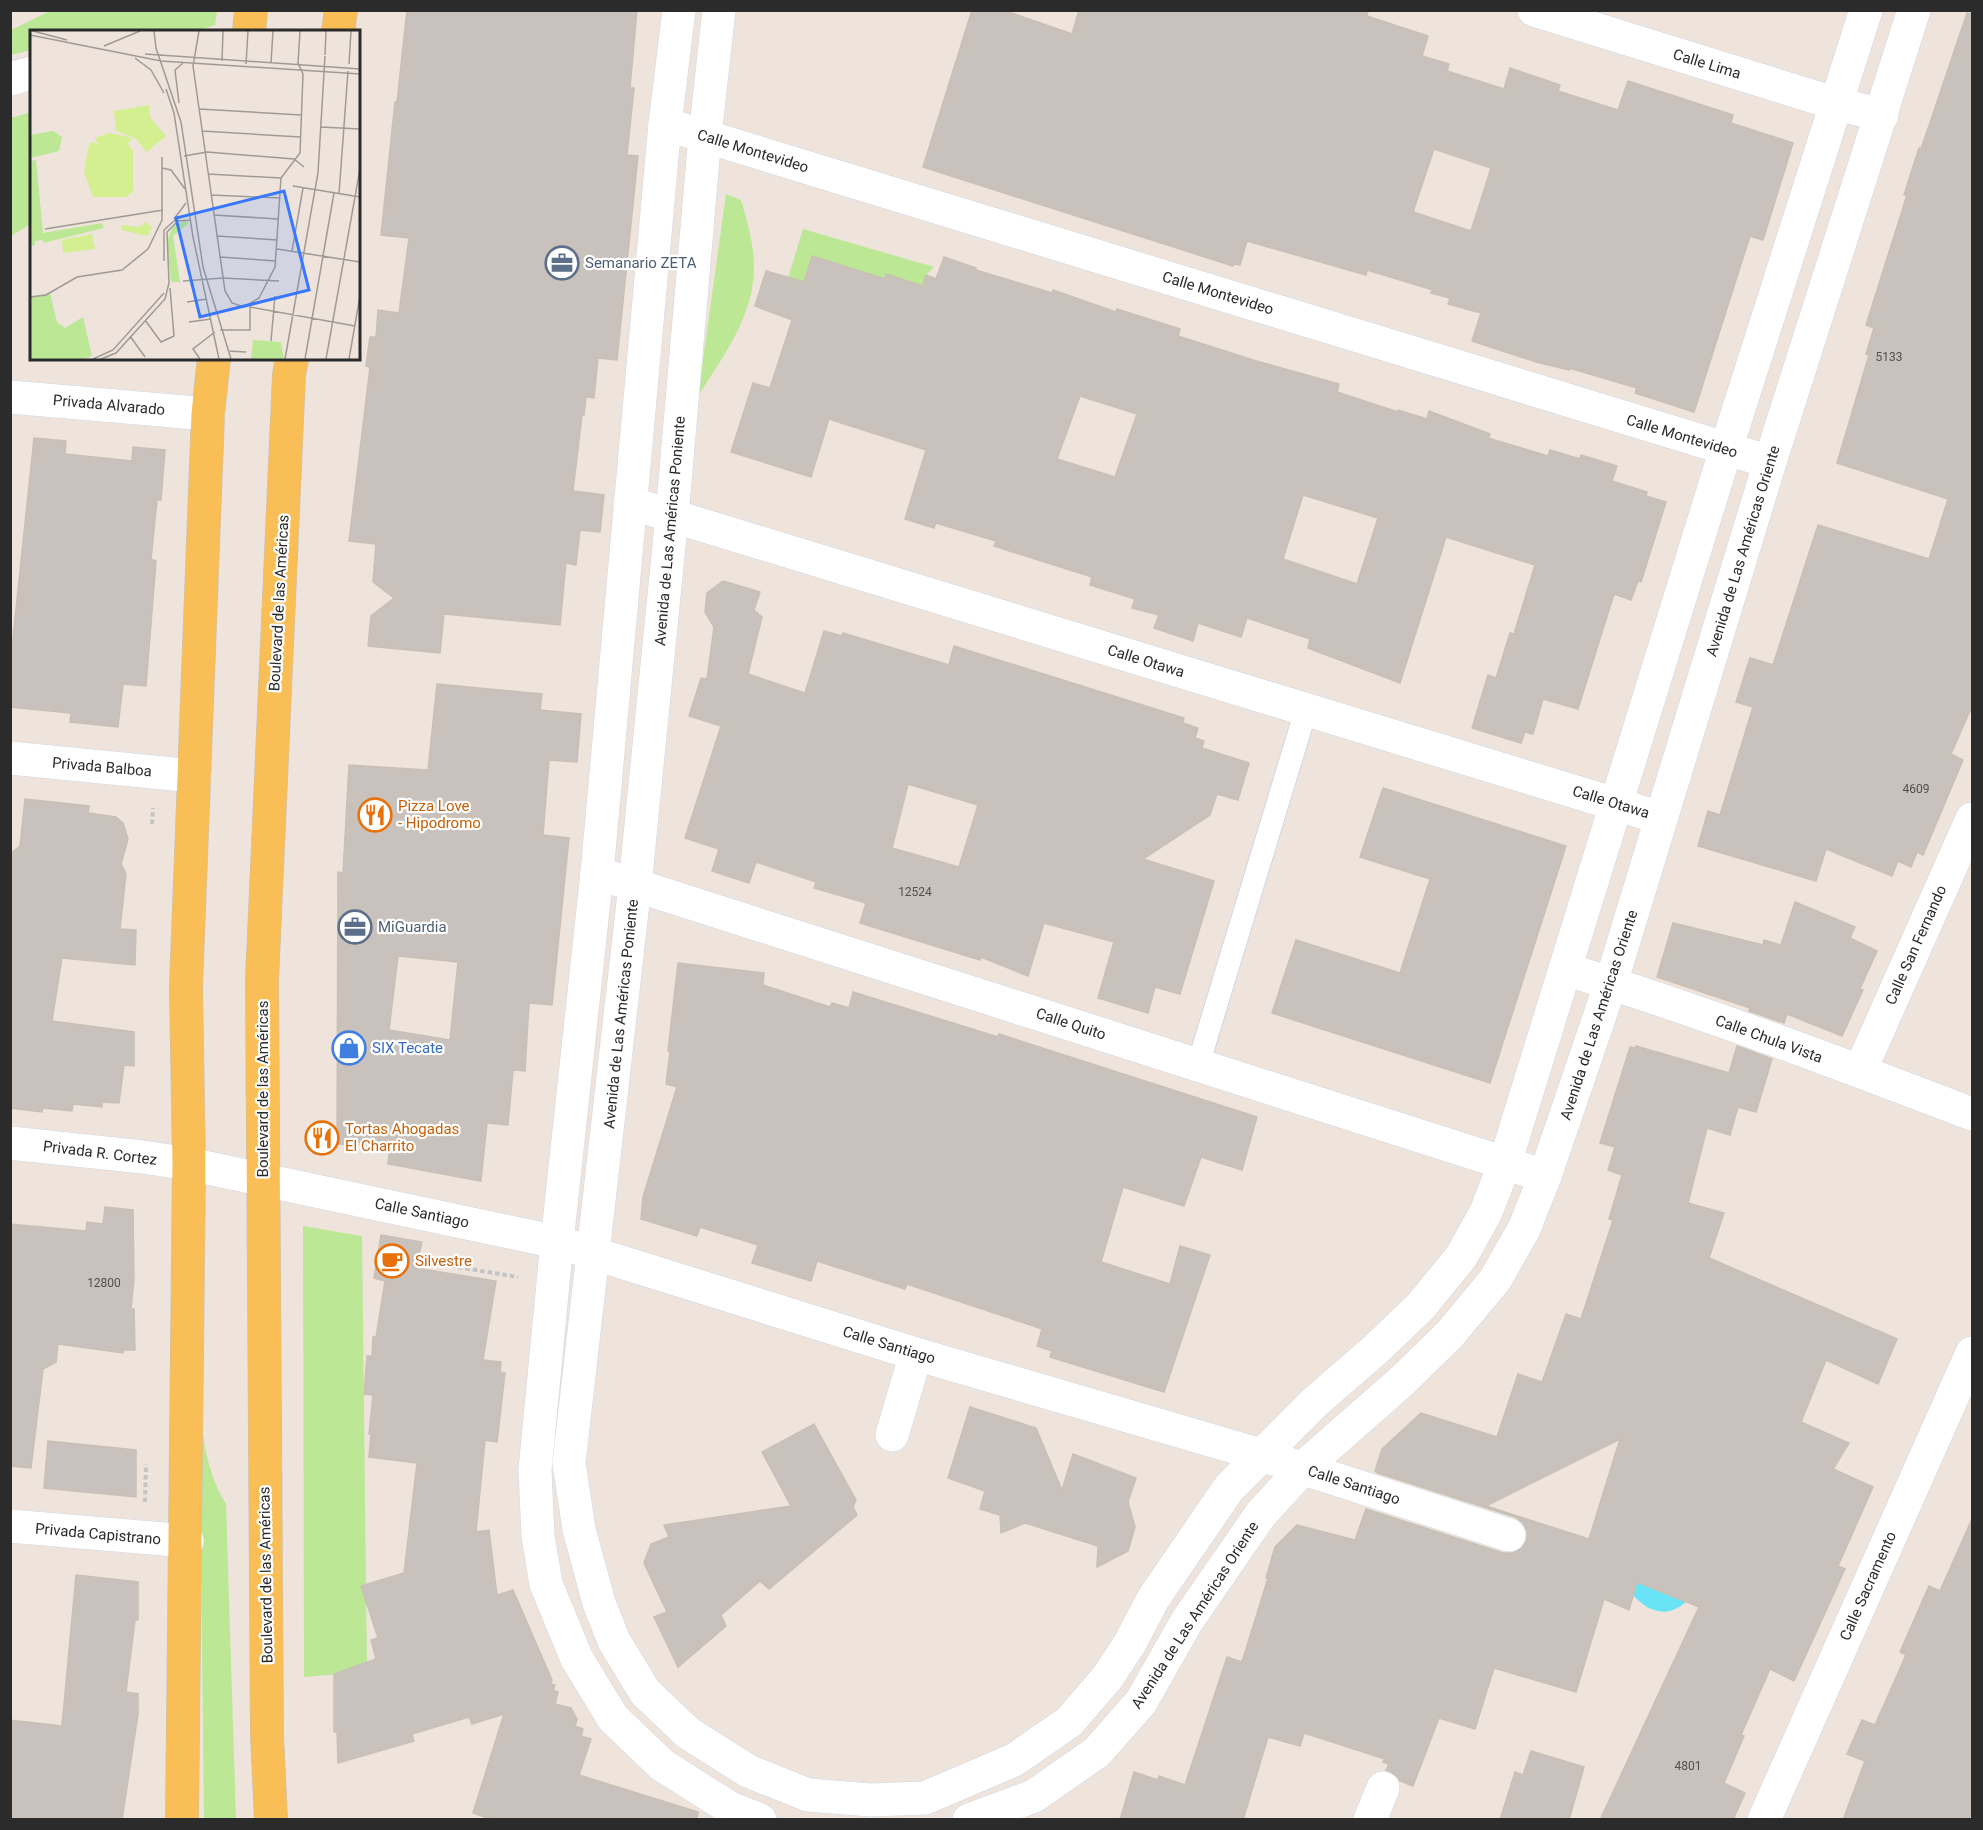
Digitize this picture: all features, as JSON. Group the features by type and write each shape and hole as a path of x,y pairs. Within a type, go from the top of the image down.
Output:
{"main road":[{"path":"249,30 251,10"},
{"path":"338,30 341,10"},
{"path":"182,1820 189,1164 186,986 208,414 214,360"},
{"name":"Boulevard de las Américas","path":"271,1820 267,1723 262,981 289,375 292,360"}],"street":[{"path":"679,10 666,124 597,873 535,1470 538,1536 546,1584 577,1659 613,1718 662,1765 730,1808 760,1820"},
{"name":"Avenida de Las Américas Poniente","path":"719,10 705,136 672,516 635,885 569,1463 579,1529 599,1603 614,1641 645,1692 688,1733 748,1771 808,1795 871,1800 922,1809"},
{"name":"Calle Lima","path":"1534,10 1882,116"},
{"path":"922,1809 1014,1760 1069,1722 1107,1678 1130,1643 1153,1599 1229,1488 1315,1402 1420,1307 1461,1257 1486,1212 1505,1163 1725,449 1866,10"},
{"name":"Avenida de Las Américas Oriente","path":"969,1820 1034,1796 1097,1752 1141,1702 1187,1621 1261,1514 1303,1468 1450,1334 1495,1280 1524,1229 1545,1176 1611,983 1770,462 1914,10"},
{"path":"10,79 30,74"},
{"name":"Calle Montevideo","path":"666,124 1770,462"},
{"name":"Privada Alvarado","path":"10,397 208,414"},
{"name":"Calle Otawa","path":"630,503 1661,818"},
{"name":"Privada Balboa","path":"10,758 194,776"},
{"name":"Calle San Fernando","path":"1860,1071 1972,819"},
{"name":"Calle Quito","path":"597,873 1545,1176"},
{"name":"Calle Chula Vista","path":"1565,969 1611,983 1860,1071 1972,1114"},
{"name":"Privada R. Cortez","path":"10,1143 143,1157 263,1178"},
{"name":"Calle Santiago","path":"263,1178 557,1242 916,1354 1303,1468 1509,1535"},
{"name":"Calle Sacramento","path":"1764,1820 1972,1353"},
{"path":"892,1435 916,1354"},
{"name":"Privada Capistrano","path":"10,1526 186,1541"},
{"path":"577,1659 614,1641"},
{"path":"1130,1643 1164,1662"},
{"path":"1370,1820 1383,1788"}],"lane":[{"path":"1198,1065 1306,710"}],"path":[{"path":"421,1261 553,1282"}],"green space":[{"path":"50,10 217,11 215,25 199,30 30,30 30,50 11,55 11,30"},
{"path":"30,112 30,225 11,236 11,118"},
{"path":"726,194 741,200 753,250 753,285 743,319 698,396"},
{"path":"803,229 934,267 926,275 921,292 904,280 886,274 885,279 812,257 804,283 788,278"},
{"path":"303,1226 362,1236 367,1672 304,1677"},
{"path":"199,1393 203,1436 209,1464 226,1504 236,1819 204,1819"}],"water":[{"path":"1640,1575 1692,1596 1678,1608 1663,1612 1655,1611 1633,1595"}],"building":[{"path":"407,10 637,10 630,88 634,88 627,155 638,156 617,360 598,358 594,398 586,397 584,415 582,415 573,491 604,495 600,532 580,530 576,565 566,563 560,625 444,614 440,653 368,646 371,616 394,598 373,582 376,544 349,541 370,367 366,366 370,337 376,337 378,310 399,313 409,238 381,235"},
{"path":"972,10 1003,10 1072,34 1079,10 1368,10 1367,16 1428,36 1422,56 1449,64 1447,71 1504,89 1510,68 1560,85 1558,91 1618,110 1628,81 1733,115 1731,123 1793,143 1763,240 1750,236 1694,412 1635,393 1637,388 1569,368 1569,370 1536,362 1472,341 1481,313 1448,304 1450,298 1431,293 1433,290 1367,270 1366,275 1247,241 1240,265 1234,264 1233,266 923,167","holes":["1434,149 1491,168 1471,231 1413,212"]},
{"path":"1967,13 1972,14 1972,706 1951,754 1963,760 1923,855 1917,852 1911,867 1898,861 1892,876 1826,849 1816,881 1698,846 1708,811 1720,815 1753,707 1736,702 1750,658 1773,665 1818,525 1929,559 1948,499 1837,463 1869,355 1866,354 1874,328 1866,325 1907,195 1904,195 1919,148 1921,149"},
{"path":"812,256 885,279 886,274 923,286 926,275 936,279 944,257 976,268 976,270 1052,293 1053,290 1116,312 1117,309 1180,329 1178,336 1339,384 1337,392 1398,412 1398,410 1427,419 1429,411 1490,434 1488,438 1548,456 1550,450 1580,459 1581,455 1617,466 1612,481 1647,492 1646,496 1666,502 1641,582 1638,581 1631,600 1614,594 1578,709 1543,699 1533,734 1525,732 1521,743 1472,728 1488,675 1496,678 1510,633 1514,634 1535,565 1446,537 1400,683 1308,648 1310,639 1247,618 1241,637 1198,623 1193,641 1154,628 1159,615 1132,608 1135,599 1090,585 1092,577 994,546 996,541 936,523 934,528 905,519 926,450 829,419 811,477 731,452 753,383 770,388 792,320 755,306 766,271 804,282","holes":["1080,396 1137,414 1115,477 1057,459","1303,495 1378,518 1357,584 1283,559"]},
{"path":"34,438 66,441 65,454 132,461 133,447 165,450 161,500 157,500 151,559 156,561 146,686 123,684 118,727 70,722 71,713 10,707 10,666"},
{"path":"723,581 760,592 754,610 762,617 748,674 805,693 824,631 842,636 843,633 949,665 954,646 1184,718 1183,723 1198,728 1195,738 1204,741 1202,748 1249,763 1238,800 1217,794 1210,815 1143,859 1214,881 1180,994 1155,987 1148,1013 1098,998 1114,942 1044,923 1028,976 981,957 980,960 860,923 866,903 814,888 816,882 756,862 749,883 712,871 719,849 685,838 721,726 689,716 701,678 707,679 714,627 705,612 707,593","holes":["908,784 978,805 959,867 892,848"]},
{"path":"437,684 542,694 540,710 581,714 577,762 549,760 543,835 569,838 552,1005 529,1003 525,1071 513,1070 508,1125 487,1123 481,1181 388,1164 390,1145 337,1144 338,872 343,873 349,765 428,770","holes":["398,956 458,962 450,1040 389,1030"]},
{"path":"1383,788 1566,846 1490,1083 1272,1013 1296,940 1400,973 1430,879 1360,857"},
{"path":"25,799 89,806 88,813 116,817 123,823 128,839 121,864 126,874 120,929 136,930 135,965 62,958 52,1021 134,1032 134,1066 124,1065 119,1103 102,1102 102,1107 73,1104 72,1111 43,1108 42,1112 10,1108 10,854 20,846"},
{"path":"1795,902 1855,927 1850,938 1877,951 1860,989 1863,990 1842,1036 1787,1014 1784,1023 1749,1011 1750,1008 1657,977 1673,923 1763,945 1764,940 1781,945"},
{"path":"678,963 764,973 763,985 830,1007 832,1003 849,1008 853,992 998,1037 999,1034 1257,1117 1242,1170 1201,1157 1184,1206 1123,1187 1101,1262 1170,1284 1180,1246 1210,1255 1164,1392 1050,1357 1052,1351 1037,1346 1042,1329 907,1284 905,1289 817,1261 811,1281 752,1263 758,1245 700,1227 697,1236 641,1219 643,1197 677,1087 666,1084"},
{"path":"1636,1046 1729,1073 1737,1046 1772,1059 1756,1112 1738,1107 1730,1135 1707,1128 1688,1203 1724,1213 1709,1258 1897,1339 1878,1384 1826,1360 1801,1422 1849,1443 1833,1469 1873,1487 1838,1566 1845,1569 1794,1681 1770,1669 1741,1735 1744,1736 1724,1783 1745,1793 1733,1820 1600,1820 1699,1607 1637,1582 1629,1610 1604,1599 1576,1692 1494,1668 1475,1729 1439,1718 1413,1786 1400,1781 1397,1776 1386,1770 1389,1764 1383,1762 1385,1759 1304,1733 1300,1746 1268,1737 1243,1820 1120,1820 1134,1772 1158,1780 1159,1776 1185,1785 1227,1657 1242,1662 1268,1578 1266,1578 1275,1547 1297,1525 1355,1540 1366,1509 1503,1553 1513,1553 1522,1548 1527,1540 1527,1531 1523,1523 1515,1517 1375,1471 1382,1449 1421,1413 1497,1437 1518,1374 1542,1382 1566,1314 1581,1319 1613,1220 1609,1219 1622,1175 1608,1170 1615,1147 1600,1143 1630,1047 1636,1048","holes":["1620,1439 1589,1539 1486,1506"]},
{"path":"105,1207 133,1210 134,1279 131,1309 134,1309 135,1350 123,1350 123,1353 58,1344 56,1362 43,1369 31,1468 10,1466 10,1224 86,1231 87,1222 103,1224"},
{"path":"381,1235 422,1242 416,1268 496,1281 483,1360 501,1362 500,1372 505,1373 497,1442 485,1440 476,1532 489,1530 497,1595 513,1590 552,1680 551,1684 555,1685 553,1690 558,1692 555,1704 571,1708 577,1719 575,1726 583,1729 581,1736 591,1739 579,1775 698,1812 697,1820 494,1820 473,1813 504,1714 472,1724 469,1717 412,1734 414,1741 338,1763 337,1732 334,1732 334,1674 376,1659 371,1640 378,1638 361,1586 404,1573 417,1463 369,1457 373,1395 364,1394 367,1356 372,1356 373,1337 376,1337 385,1281 374,1278"},
{"path":"970,1407 1036,1428 1062,1490 1073,1454 1136,1478 1128,1502 1135,1527 1128,1551 1097,1567 1098,1546 1025,1523 1001,1533 1000,1515 980,1509 985,1491 948,1478"},
{"path":"814,1424 856,1500 853,1507 857,1515 769,1589 760,1581 721,1615 726,1626 678,1667 654,1617 667,1612 644,1563 651,1544 669,1537 664,1525 791,1506 762,1452"},
{"path":"48,1441 136,1450 136,1497 44,1488"},
{"path":"1972,1519 1972,1820 1843,1820 1865,1761 1847,1754 1862,1720 1875,1725 1906,1655 1900,1652 1929,1586 1940,1591"},
{"path":"76,1575 138,1582 138,1620 135,1620 126,1692 138,1694 138,1714 122,1820 10,1820 10,1720 62,1726"},
{"path":"1531,1751 1584,1767 1569,1820 1500,1820 1515,1772 1523,1775"}],"place":[{"name":"Semanario ZETA","path":"562,263"},
{"name":"Pizza Love - Hipodromo","path":"375,815"},
{"name":"MiGuardia","path":"355,927"},
{"name":"SIX Tecate","path":"349,1048"},
{"name":"Tortas Ahogadas El Charrito","path":"322,1138"},
{"name":"Silvestre","path":"392,1261"}]}
